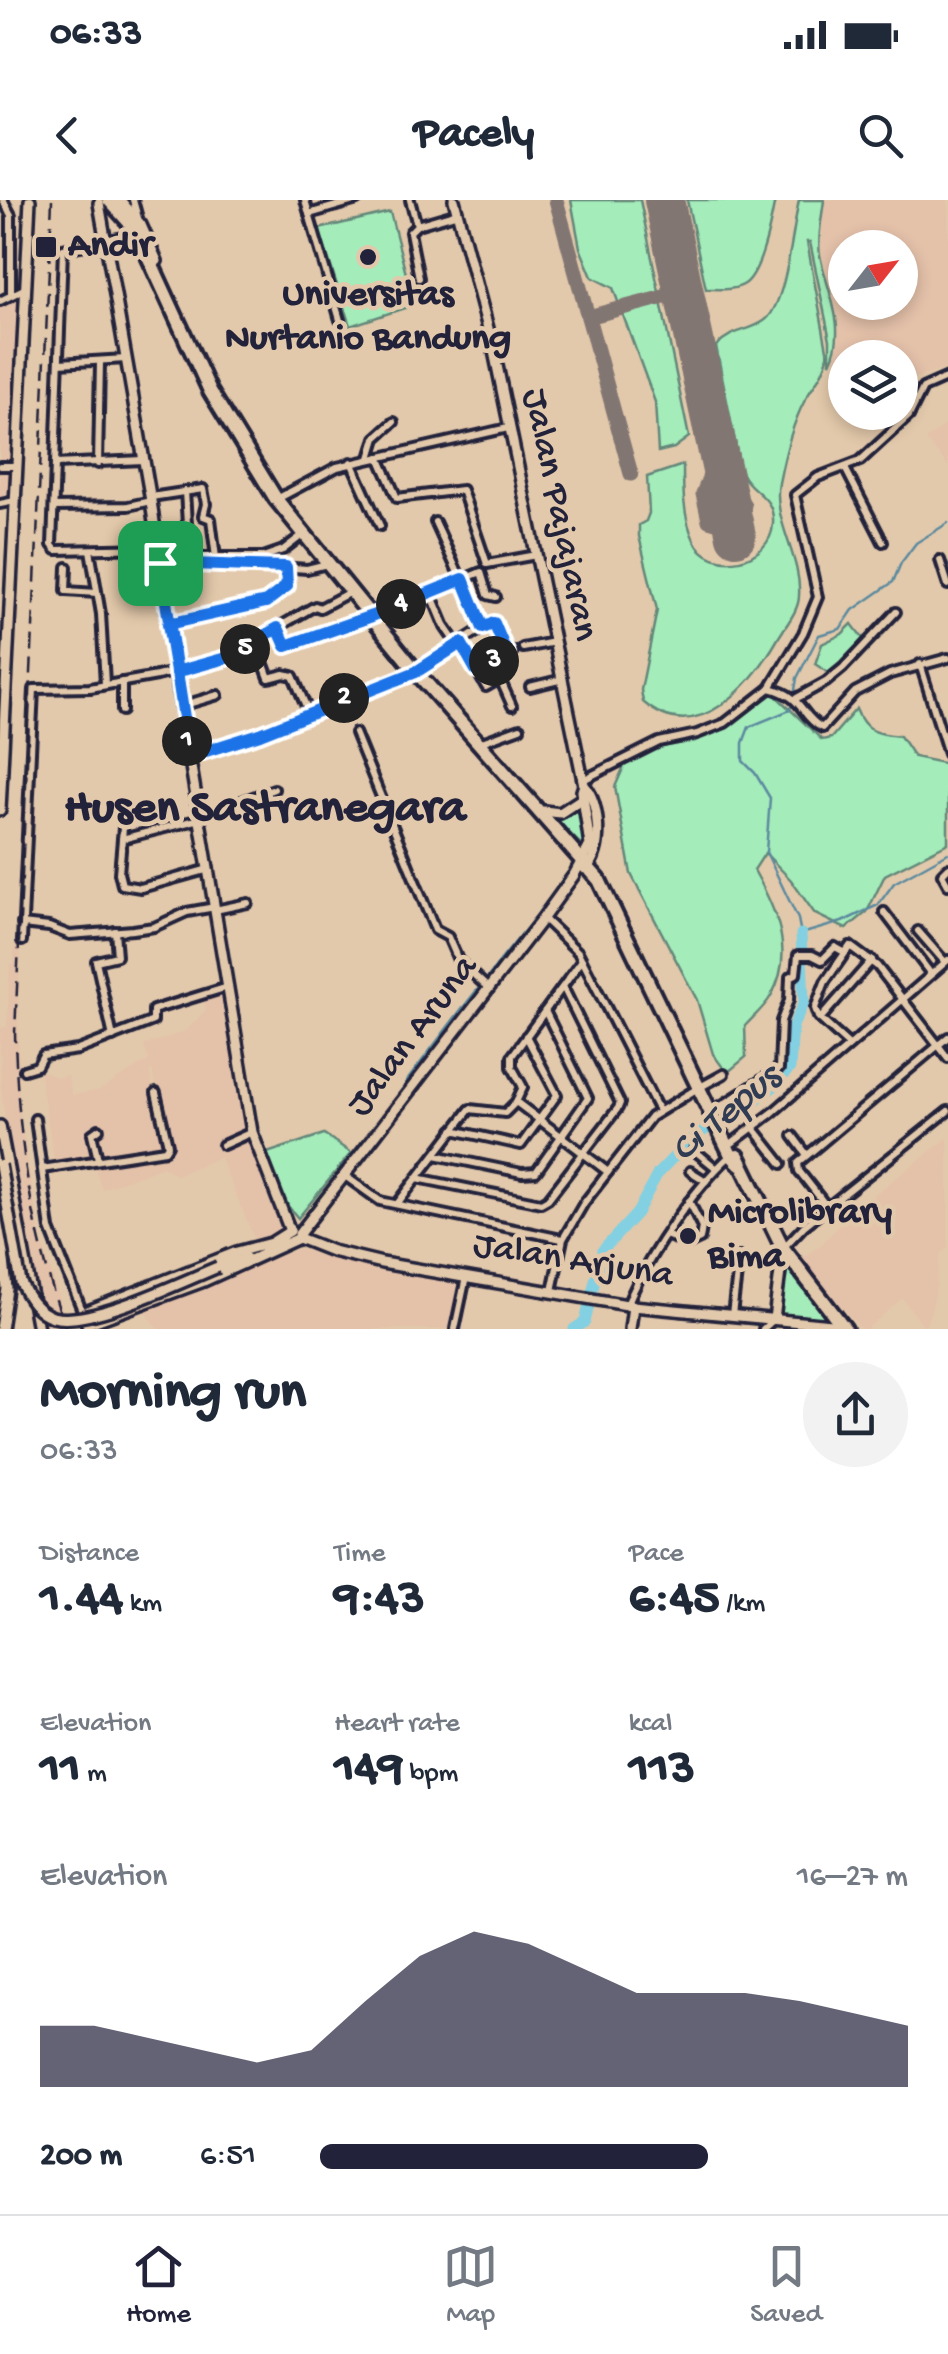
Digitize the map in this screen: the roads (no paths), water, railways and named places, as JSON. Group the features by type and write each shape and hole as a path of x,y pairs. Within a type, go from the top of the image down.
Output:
{"highway":[{"path":"100,201 136,230 185,340 236,438 276,500 416,672 608,881 701,1087 783,1248 844,1327"},
{"path":"523,792 587,862"}],"main road":[{"path":"0,810 30,200"},
{"path":"120,200 138,219 176,307 185,340"},
{"name":"Jalan Pajajaran","path":"454,200 494,351 584,782 590,840 587,862"},
{"path":"100,201 124,222 133,236 167,312 185,340"},
{"path":"0,1165 22,1283 30,1300 45,1314 64,1319 90,1316 294,1236 252,1132 100,201"},
{"path":"108,241 133,236"},
{"path":"559,658 572,656"},
{"name":"Jalan Pajajaran","path":"584,782 590,792 598,838 587,862"},
{"path":"544,811 560,814 583,798"},
{"name":"Jalan Aruna","path":"294,1236 346,1176 488,986 587,862"},
{"path":"0,1126 38,1329"},
{"path":"0,1222 6,1262 1,1329"},
{"name":"Jalan Arjuna","path":"294,1236 382,1264 630,1305 844,1327"},
{"path":"774,1319 783,1248"},
{"path":"236,1252 252,1254 204,1281 88,1326 83,1313 236,1252"},
{"path":"630,1305 630,1329"}],"street":[{"path":"4,200 11,215 11,295"},
{"path":"134,200 138,219"},
{"path":"304,200 340,320"},
{"path":"309,214 358,200"},
{"path":"410,200 417,225"},
{"path":"419,278 409,236 417,225 458,213"},
{"path":"108,241 63,249 54,549 307,569 327,564"},
{"path":"0,300 27,287"},
{"path":"59,363 126,359"},
{"path":"98,464 100,362"},
{"path":"584,782 659,742 724,723 770,688 804,633 818,598 795,495 818,478 860,461 908,416 923,388 948,377"},
{"path":"394,422 376,438 375,458 397,498 462,490 487,564 536,555"},
{"path":"276,500 302,483 351,462 508,428"},
{"path":"56,464 143,460"},
{"path":"351,462 380,526"},
{"path":"0,466 17,466"},
{"path":"845,468 883,542"},
{"path":"54,507 128,506 186,491 204,491 203,516 211,519 216,558"},
{"path":"186,491 189,558"},
{"path":"0,504 16,500"},
{"path":"435,522 483,628"},
{"path":"158,556 270,556 304,533"},
{"path":"90,550 105,684"},
{"path":"0,564 15,560"},
{"path":"940,560 948,585"},
{"path":"168,624 266,602 287,586 286,567"},
{"path":"67,568 66,592 97,594"},
{"path":"278,628 286,646 480,572 488,595 496,597"},
{"path":"430,591 445,627 486,687 500,678 512,706"},
{"path":"22,942 34,690 90,688 223,660 350,592"},
{"path":"794,697 835,675 896,612"},
{"path":"0,617 12,616"},
{"path":"190,756 260,734 416,672 494,623 510,653 476,670"},
{"path":"523,648 555,642"},
{"path":"256,643 269,678 293,676 309,713"},
{"path":"770,688 794,697 822,728 855,692 890,674 948,658"},
{"path":"920,664 948,754"},
{"path":"530,687 563,679"},
{"path":"122,682 122,711"},
{"path":"182,706 218,695"},
{"path":"479,744 520,728"},
{"path":"354,733 435,930 448,937 458,960 488,986"},
{"path":"122,839 201,818 274,789"},
{"path":"125,805 122,885 142,888 209,869"},
{"path":"948,868 942,874 948,885"},
{"path":"22,924 50,927 70,935 115,931 154,926 187,912 248,903"},
{"path":"884,912 931,974"},
{"path":"543,918 571,942 582,960 659,1111"},
{"path":"630,1305 689,1201 716,1168 734,1154 753,1127 946,961 918,930"},
{"path":"113,1036 96,961 116,956 115,931"},
{"path":"849,1045 820,1019 815,1008 825,982 852,946 872,960 948,1058"},
{"path":"718,1119 779,1069 781,1021 789,1000 790,977 796,974 803,954 822,960 835,947 844,952"},
{"path":"397,1204 470,1109 505,1113 516,1102 524,1087 510,1060 582,960"},
{"path":"820,1019 872,960"},
{"path":"24,1070 37,1066 43,1054 78,1050 153,1021 153,1010 228,987"},
{"path":"417,1178 541,1203 583,1153 620,1102 563,987"},
{"path":"435,1154 531,1174 562,1137 588,1098 545,1011"},
{"path":"454,1130 521,1145 541,1121 557,1096 526,1036"},
{"path":"828,1208 798,1168 807,1155 948,1038"},
{"path":"552,1290 563,1239 584,1202 641,1129 659,1111 724,1074"},
{"path":"42,1169 156,1153 168,1147 156,1093"},
{"path":"516,1102 608,1172"},
{"path":"783,1248 948,1111"},
{"path":"35,1120 53,1237 83,1313"},
{"path":"753,1127 782,1164"},
{"path":"98,1159 92,1134 99,1130"},
{"path":"223,1145 252,1132"},
{"path":"792,1136 807,1155"},
{"path":"694,1150 716,1168"},
{"path":"690,1171 706,1181"},
{"path":"346,1176 380,1201 563,1239"},
{"path":"668,1236 689,1244 700,1239 702,1227 689,1201"},
{"path":"732,1316 740,1257"},
{"path":"455,1329 466,1276"},
{"path":"744,1316 747,1329"},
{"path":"763,1329 774,1319"}],"waterway":[{"path":"794,696 797,678 819,635 840,629 853,610 893,582 916,543 948,523"},
{"path":"792,703 790,710 749,727 743,743 743,761 770,798 766,852 798,919 801,934 842,922 878,905 894,883 948,853"},
{"path":"485,759 502,780"},
{"path":"504,783 524,804"},
{"path":"538,913 571,872 575,864 572,858"},
{"path":"499,962 537,915"},
{"name":"Ci Tepus","path":"574,1329 585,1322 602,1251 637,1213 658,1173 693,1137 749,1105 790,1068 793,1026 804,1002 801,934"},
{"path":"484,982 498,964"},
{"path":"465,1005 480,986"},
{"path":"406,1082 463,1007"}],"railway":[{"path":"52,200 15,1033 28,1183 44,1257 66,1329"}],"place":[{"name":"Andir","path":"46,247"},
{"name":"Universitas Nurtanio Bandung","path":"368,257"},
{"name":"Microlibrary Bima","path":"688,1236"}],"district":[{"name":"Husen Sastranegara","path":"265,810"}]}
